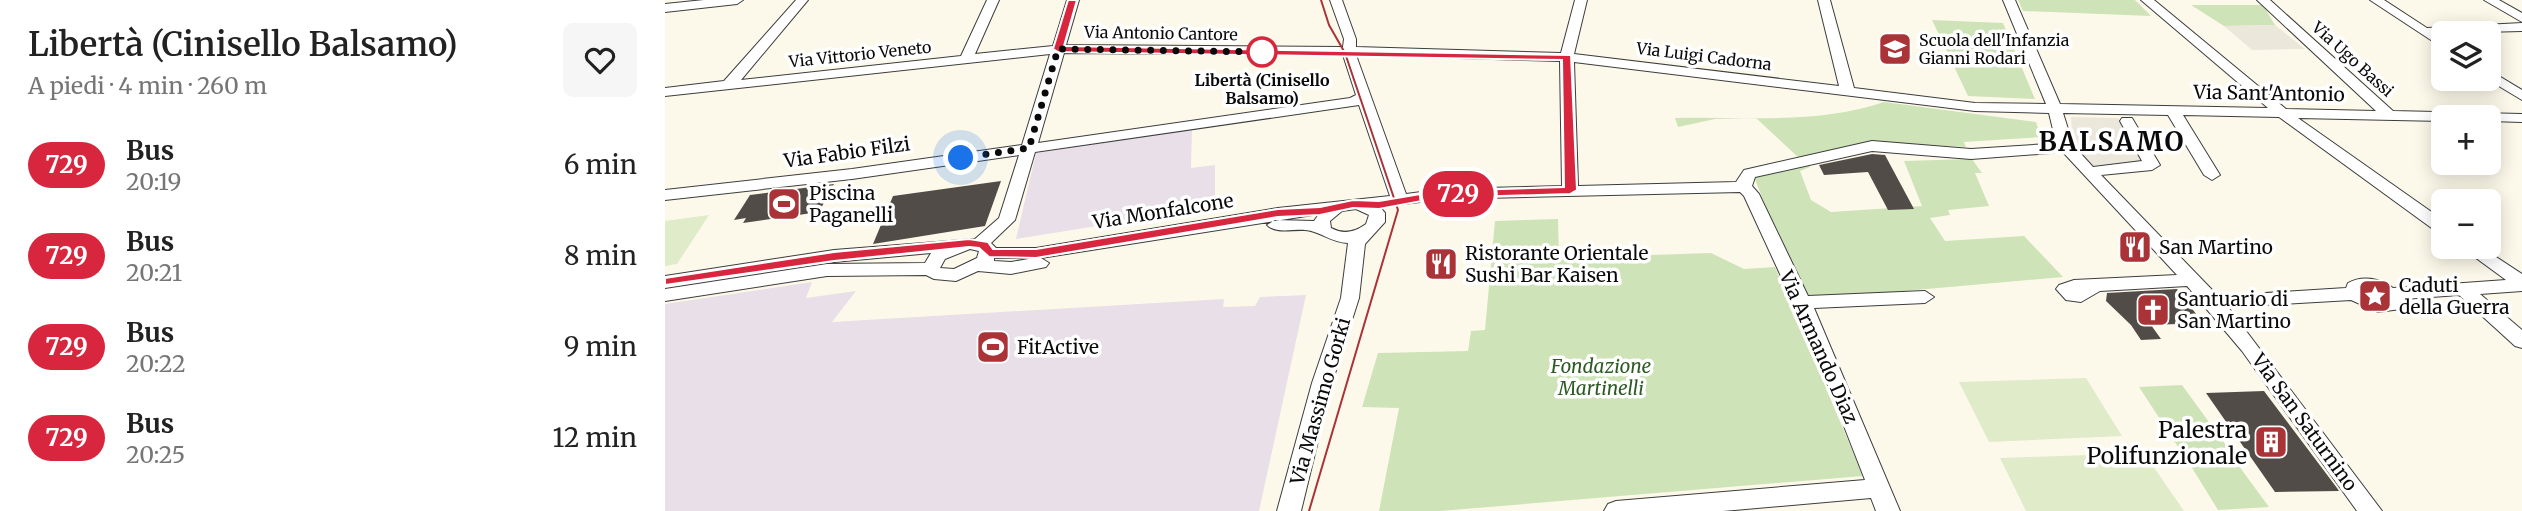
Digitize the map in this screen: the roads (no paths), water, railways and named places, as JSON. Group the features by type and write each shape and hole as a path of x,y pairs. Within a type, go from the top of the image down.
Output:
{"street":[{"path":"665,8 737,0"},
{"path":"727,87 802,0"},
{"path":"966,60 993,0"},
{"path":"665,295 827,270 931,269 934,273 946,276 983,254 1007,220 1073,0"},
{"path":"1336,0 1350,40 1348,51 1400,201"},
{"path":"1570,190 1567,57 1581,0"},
{"path":"1824,0 1847,92"},
{"path":"1744,187 1744,179 1750,173 1872,146 1971,154 2059,134 2009,0"},
{"path":"2147,0 2281,113 2431,219"},
{"name":"Via Ugo Bassi","path":"2263,0 2296,36 2389,115"},
{"path":"2376,0 2431,36"},
{"path":"2490,0 2522,18"},
{"path":"2425,32 2522,27"},
{"name":"Via Vittorio Veneto","path":"665,92 1058,49"},
{"name":"Via Antonio Cantore","path":"1058,49 1348,51"},
{"name":"Via Luigi Cadorna","path":"1348,51 1567,57 1975,107 2059,134"},
{"path":"2501,82 2522,96"},
{"name":"Via Fabio Filzi","path":"665,195 852,174 1350,103 1364,96"},
{"path":"2172,110 2212,175"},
{"name":"Via Sant'Antonio","path":"2059,134 2172,110 2431,116"},
{"path":"2501,117 2522,118"},
{"path":"2090,172 2152,165 2127,121"},
{"name":"Via San Saturnino","path":"2059,134 2090,172 2213,302 2249,346 2370,511"},
{"name":"Via Monfalcone","path":"983,254 1036,253 1278,213 1400,201 1438,194 1744,187"},
{"name":"Via Armando Diaz","path":"1744,187 1751,194 1800,302 1820,339 1888,511"},
{"name":"Via Massimo Gorki","path":"1289,511 1322,383 1350,292 1356,244 1364,233 1375,225 1378,216 1371,208 1362,205"},
{"path":"1327,233 1321,225 1323,218 1343,206"},
{"name":"Via Monfalcone","path":"983,254 1011,268 1276,225 1313,226 1345,237 1364,233"},
{"name":"Via Massimo Gorki","path":"1327,233 1340,249 1350,292"},
{"path":"665,282 834,256 959,245 983,254"},
{"path":"931,269 938,255 959,245"},
{"path":"2487,259 2522,284"},
{"path":"2095,285 2190,280"},
{"path":"2213,302 2355,294 2354,287 2367,283 2392,294 2522,284"},
{"path":"2462,288 2522,341"},
{"path":"1800,302 1925,297"},
{"path":"1616,511 1879,488"}],"tram line":[{"path":"1309,511 1398,210 1345,53 1329,25 1321,0"}],"place":[{"name":"Scuola dell'Infanzia Gianni Rodari","path":"1895,49"},
{"name":"Libertà (Cinisello Balsamo)","path":"1262,52"},
{"name":"Piscina Paganelli","path":"784,204"},
{"name":"San Martino","path":"2135,247"},
{"name":"Ristorante Orientale Sushi Bar Kaisen","path":"1441,264"},
{"name":"Caduti della Guerra","path":"2375,296"},
{"name":"Santuario di San Martino","path":"2153,310"},
{"name":"FitActive","path":"993,347"},
{"name":"Palestra Polifunzionale","path":"2271,442"}],"district":[{"name":"BALSAMO","path":"2112,141"}],"park label":[{"name":"Fondazione Martinelli","path":"1601,377"}]}
